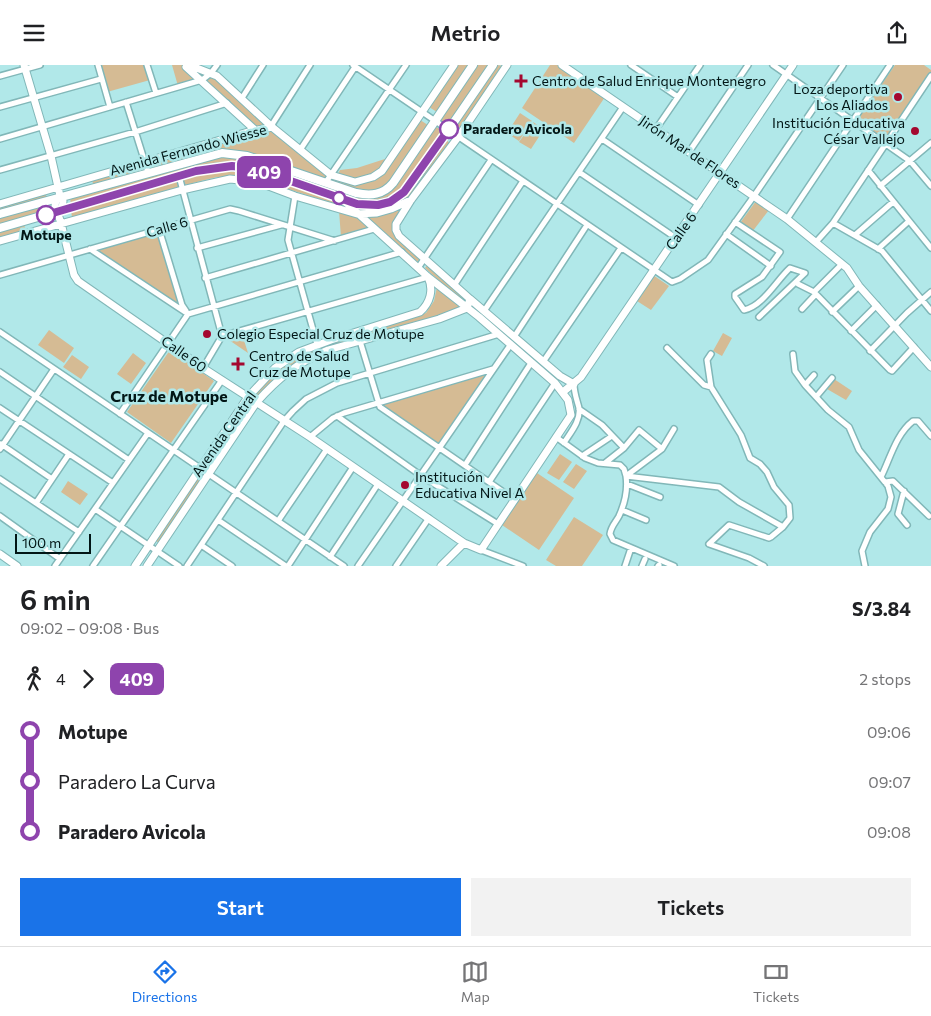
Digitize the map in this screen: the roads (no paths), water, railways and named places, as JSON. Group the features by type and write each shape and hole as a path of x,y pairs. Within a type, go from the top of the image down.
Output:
{"main road":[{"name":"Avenida Fernando Wiesse","path":"0,214 212,155 233,153 362,194 375,195 385,191 393,183 473,65"},
{"name":"Avenida Fernando Wiesse","path":"0,228 210,168 241,167 256,169 364,205 378,205 390,202 400,196 413,182 493,65"},
{"path":"313,189 317,179"}],"street":[{"path":"0,76 25,67 40,65"},
{"path":"98,65 110,107"},
{"path":"147,65 156,93"},
{"path":"184,65 254,130"},
{"path":"189,65 211,73 242,98 272,127 310,65"},
{"path":"0,139 202,80 217,65"},
{"path":"242,98 263,65"},
{"path":"326,182 406,65"},
{"name":"Avenida Fernando Wiesse","path":"0,204 144,161 254,130 272,127 331,175 356,182 374,177 382,171 454,65"},
{"path":"508,65 459,136 411,200 396,225 396,230 399,236 484,311 513,340 531,363 555,383 568,400 571,411 556,437 481,550 523,566"},
{"name":"Jirón Mar de Flores","path":"562,65 688,152 721,172 816,241 851,273 859,286 931,367"},
{"path":"631,65 678,97"},
{"path":"656,129 700,65"},
{"path":"688,152 748,65"},
{"path":"773,65 910,161 931,186"},
{"name":"Calle 6","path":"563,392 581,377 793,65"},
{"path":"300,150 354,66 672,282 680,279 705,262 754,196 843,65"},
{"path":"787,219 890,65"},
{"path":"25,67 59,186 60,196 55,203 58,212"},
{"path":"816,241 833,223 931,76"},
{"path":"0,107 101,79"},
{"path":"126,102 148,172"},
{"path":"0,170 135,132 227,103"},
{"path":"484,311 623,107"},
{"path":"602,139 699,205"},
{"path":"880,186 930,146"},
{"path":"418,268 491,160"},
{"path":"868,170 931,248"},
{"path":"579,172 676,238"},
{"path":"179,176 222,336"},
{"path":"0,241 182,190 230,179 258,182 295,196 357,214 384,211 411,200"},
{"path":"455,284 523,181"},
{"path":"295,196 288,240 317,344"},
{"path":"342,199 428,277 499,334 513,340 560,376 574,384 579,416 564,443"},
{"path":"855,235 893,202"},
{"name":"Calle 6","path":"0,275 190,220 234,210 335,241"},
{"name":"Calle 60","path":"58,212 68,255 74,275 78,281 203,368 310,437 464,543 481,550"},
{"path":"878,249 908,221"},
{"path":"735,222 780,252 762,277 735,294 744,310 759,301 790,268 805,272 759,317"},
{"path":"833,223 885,254 931,311"},
{"path":"197,248 282,224"},
{"path":"358,566 513,340 587,225"},
{"path":"159,229 182,305 188,314"},
{"path":"205,278 374,229"},
{"path":"726,234 771,266"},
{"path":"544,362 621,248"},
{"path":"90,249 188,314"},
{"path":"120,414 188,314 402,253"},
{"path":"802,309 842,264"},
{"path":"203,368 222,336 428,277"},
{"name":"Avenida Central","path":"135,566 248,397 275,368 299,352 317,344 420,313 426,307 431,290 428,277"},
{"path":"798,285 815,293 890,371 914,347"},
{"path":"832,312 859,286"},
{"path":"870,351 931,292"},
{"path":"467,308 470,299"},
{"path":"851,331 877,305"},
{"name":"Avenida Central","path":"147,566 256,403 269,388 299,364 328,350 439,319 467,308"},
{"path":"0,332 344,566"},
{"path":"187,566 284,421 306,399 336,383 499,334"},
{"path":"360,341 377,403 380,407 515,500"},
{"path":"667,348 704,385 711,387"},
{"path":"711,354 707,362 711,387 741,435 750,458 767,472 774,487 789,505 790,518 774,536 768,538 729,525 709,544 749,558 764,566"},
{"path":"793,354 795,371 804,385 849,427 859,450 883,479 891,497 888,509 870,531 865,542 862,551 865,566"},
{"path":"465,465 531,363"},
{"path":"52,479 1,446 54,369"},
{"path":"310,437 338,416 492,369"},
{"path":"0,372 129,460"},
{"path":"804,385 814,375"},
{"path":"816,397 832,378"},
{"path":"93,566 222,380"},
{"path":"489,482 555,383"},
{"path":"0,408 113,483"},
{"path":"579,409 602,425 624,448"},
{"path":"338,416 420,475 498,525"},
{"path":"883,479 899,439 909,424 913,421 918,421 931,436"},
{"path":"626,476 662,449 674,429"},
{"path":"604,463 624,448 639,430 662,449"},
{"path":"55,566 148,433"},
{"path":"582,456 612,436"},
{"path":"556,437 592,461 620,465 624,469 628,484 622,510 611,528 610,534 613,540 674,566"},
{"path":"278,521 327,449"},
{"path":"36,503 69,454"},
{"path":"218,520 287,566 353,467"},
{"path":"626,476 719,487 783,527"},
{"path":"0,479 79,532"},
{"path":"883,479 893,481 929,516"},
{"path":"330,557 378,484"},
{"path":"628,484 660,497"},
{"path":"904,491 898,514 907,525"},
{"path":"95,509 179,566"},
{"path":"622,510 646,519"},
{"path":"0,516 60,559"},
{"path":"396,566 429,519"},
{"path":"441,566 464,543"},
{"path":"201,545 232,566"},
{"path":"624,566 631,548"},
{"path":"0,554 17,566"},
{"path":"642,566 645,559"}],"place":[{"name":"Centro de Salud Enrique Montenegro","path":"521,81"},
{"name":"Loza deportiva Los Aliados","path":"898,97"},
{"name":"Paradero Avicola","path":"449,129"},
{"name":"Institución Educativa César Vallejo","path":"915,131"},
{"name":"Motupe","path":"46,215"},
{"name":"Colegio Especial Cruz de Motupe","path":"207,334"},
{"name":"Centro de Salud Cruz de Motupe","path":"238,364"},
{"name":"Institución Educativa Nivel A","path":"405,485"}],"district":[{"name":"Cruz de Motupe","path":"169,396"}]}
